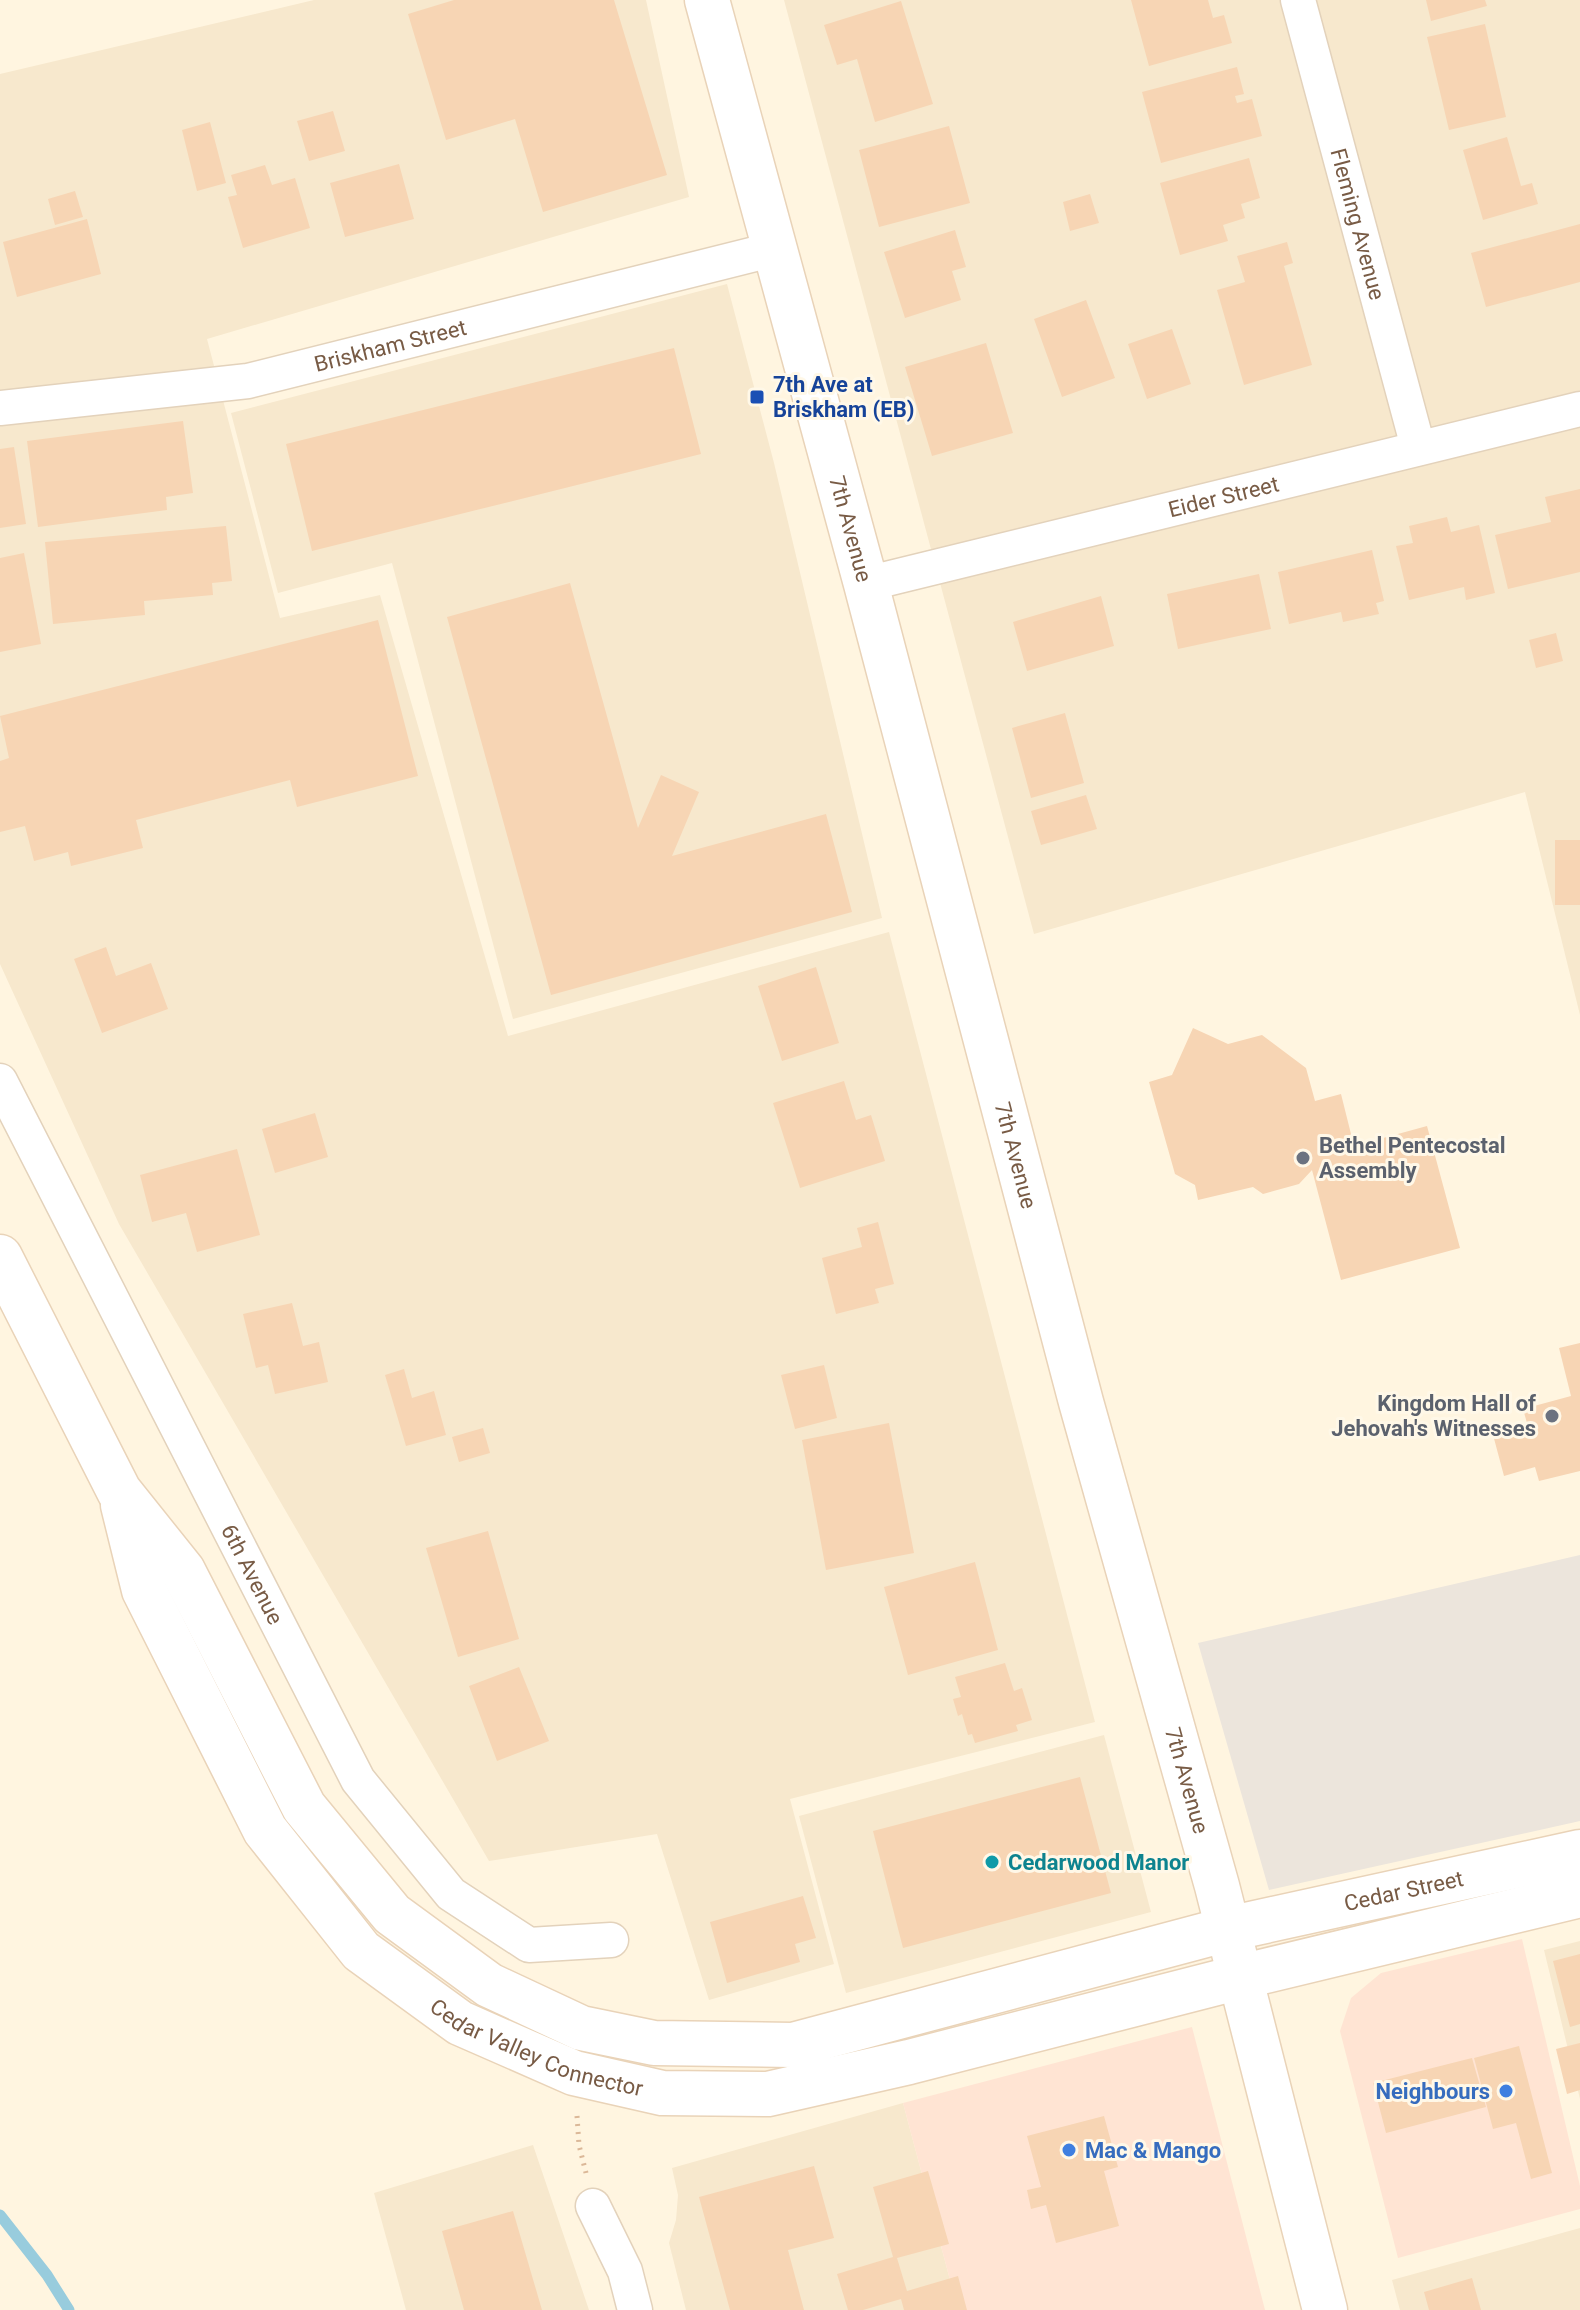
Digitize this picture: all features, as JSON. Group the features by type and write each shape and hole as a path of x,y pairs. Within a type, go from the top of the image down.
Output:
{"main road":[{"name":"7th Avenue","path":"707,0 866,584 1077,1387 1228,1929 1325,2310"},
{"name":"Cedar Valley Connector","path":"0,1257 119,1491 183,1571 304,1807 392,1914 489,1985 581,2028 654,2043 793,2045 1228,1929"},
{"name":"Cedar Valley Connector","path":"119,1491 144,1590 265,1830 361,1951 460,2023 574,2073 662,2093 768,2094 909,2062 1240,1977"},
{"name":"Cedar Street","path":"1228,1929 1580,1852"},
{"name":"Cedar Street","path":"1240,1977 1580,1895"}],"street":[{"name":"Fleming Avenue","path":"1298,0 1418,447"},
{"name":"Briskham Street","path":"0,408 248,381 775,249"},
{"name":"Eider Street","path":"866,584 1580,409"},
{"name":"6th Avenue","path":"0,1081 358,1780 451,1894 529,1945 611,1940"},
{"path":"593,2206 625,2271 635,2310"}],"path":[{"path":"574,2073 579,2145 593,2206"}],"shaded area":[{"path":"314,0 646,0 689,197 207,339 280,618 380,595 508,1036 889,932 1095,1722 790,1799 834,1964 709,2000 657,1834 489,1861 119,1224 0,964 0,74"},
{"path":"784,0 1580,0 1580,1015 1525,792 1034,934"},
{"path":"727,284 774,463 882,918 513,1019 392,563 278,593 231,413"},
{"path":"1580,1555 1580,1821 1269,1890 1198,1643"},
{"path":"1104,1735 1151,1912 846,1993 799,1816"},
{"path":"1522,1939 1580,2186 1580,2209 1398,2258 1340,2031 1351,1998 1381,1973"},
{"path":"1580,1941 1580,2099 1544,1950"},
{"path":"1192,2027 1265,2310 958,2310 903,2103"},
{"path":"903,2103 958,2310 686,2310 669,2243 676,2220 678,2195 672,2168"},
{"path":"533,2145 589,2310 406,2310 374,2193"},
{"path":"1580,2228 1580,2310 1400,2310 1392,2280"}],"building":[{"path":"454,0 614,0 667,175 543,212 515,119 446,140 408,14"},
{"path":"1131,0 1208,0 1213,18 1224,15 1232,43 1149,66"},
{"path":"1426,0 1485,0 1487,6 1431,21"},
{"path":"901,1 933,104 875,122 857,59 837,65 824,25"},
{"path":"1485,24 1506,117 1449,130 1427,37"},
{"path":"1237,67 1244,94 1235,96 1237,103 1252,99 1262,136 1161,163 1142,92"},
{"path":"333,111 345,151 309,161 297,121"},
{"path":"210,122 226,183 197,191 182,130"},
{"path":"949,126 970,203 879,227 859,150"},
{"path":"1507,137 1521,186 1532,183 1538,204 1483,220 1463,150"},
{"path":"1249,158 1260,198 1241,204 1245,218 1223,225 1228,241 1180,255 1160,183"},
{"path":"399,164 414,219 345,237 330,183"},
{"path":"265,165 272,185 295,178 310,228 243,248 228,197 237,195 231,175"},
{"path":"75,191 83,217 55,225 48,199"},
{"path":"1090,194 1099,223 1070,231 1063,202"},
{"path":"87,219 101,274 17,297 3,242"},
{"path":"1580,224 1580,282 1486,307 1471,253"},
{"path":"955,230 966,267 952,271 961,300 905,318 884,252"},
{"path":"1287,242 1293,263 1284,266 1312,365 1244,385 1217,290 1245,282 1237,256"},
{"path":"1086,300 1115,378 1062,397 1034,319"},
{"path":"1172,329 1191,384 1147,399 1128,344"},
{"path":"986,343 1013,433 932,456 905,367"},
{"path":"674,348 701,454 312,551 286,444"},
{"path":"183,421 193,493 166,497 167,510 38,527 27,441"},
{"path":"14,447 26,524 0,528 0,449"},
{"path":"1580,489 1580,572 1508,589 1495,535 1551,522 1545,497"},
{"path":"1447,517 1451,532 1479,525 1495,593 1466,600 1464,587 1409,600 1396,546 1413,543 1409,526"},
{"path":"226,526 232,581 212,583 213,595 144,601 145,615 53,624 45,542"},
{"path":"1372,550 1384,601 1376,603 1379,614 1343,622 1341,612 1289,624 1278,572"},
{"path":"24,553 41,644 0,652 0,558"},
{"path":"1259,574 1271,629 1178,649 1167,594"},
{"path":"570,583 638,828 661,775 699,792 672,856 826,814 852,912 551,995 447,617"},
{"path":"1101,596 1114,646 1027,671 1013,622"},
{"path":"378,620 418,776 297,807 290,780 136,820 143,848 71,866 68,852 34,861 25,826 0,832 0,761 9,758 0,716"},
{"path":"1556,633 1563,661 1536,668 1529,640"},
{"path":"1065,713 1084,783 1031,798 1012,728"},
{"path":"1086,795 1097,829 1041,845 1031,811"},
{"path":"1555,840 1580,840 1580,905 1555,905"},
{"path":"106,947 116,976 151,963 168,1009 102,1033 74,959"},
{"path":"816,967 839,1043 782,1061 758,986"},
{"name":"Bethel Pentecostal Assembly","path":"1193,1028 1228,1044 1262,1035 1306,1068 1315,1101 1341,1094 1354,1146 1427,1126 1460,1248 1341,1280 1312,1170 1299,1184 1263,1194 1253,1187 1198,1200 1195,1185 1175,1174 1149,1082 1172,1075"},
{"path":"844,1081 856,1120 871,1115 885,1161 800,1188 773,1103"},
{"path":"315,1113 328,1157 275,1173 262,1129"},
{"path":"237,1149 260,1235 197,1252 186,1213 152,1222 140,1175"},
{"path":"878,1222 894,1284 875,1289 879,1303 836,1314 822,1258 862,1247 857,1228"},
{"path":"292,1303 303,1346 319,1342 328,1382 275,1394 268,1365 256,1368 243,1314"},
{"name":"Kingdom Hall of Jehovah's Witnesses","path":"1580,1343 1580,1471 1539,1481 1535,1467 1504,1476 1492,1431 1527,1423 1523,1409 1571,1396 1559,1348"},
{"path":"824,1365 837,1418 795,1429 781,1375"},
{"path":"404,1369 412,1398 434,1391 446,1435 406,1446 385,1375"},
{"path":"889,1423 914,1553 826,1570 802,1440"},
{"path":"483,1428 490,1453 459,1462 452,1437"},
{"path":"488,1531 519,1639 458,1657 426,1548"},
{"path":"975,1562 998,1650 908,1675 884,1587"},
{"path":"1005,1663 1014,1691 1022,1688 1032,1720 1016,1725 1018,1731 975,1743 972,1734 968,1735 962,1714 958,1716 953,1699 961,1697 955,1677"},
{"path":"519,1667 549,1741 497,1761 469,1686"},
{"name":"Cedarwood Manor","path":"1080,1777 1111,1893 903,1948 873,1831"},
{"path":"803,1896 816,1938 795,1944 800,1962 727,1983 710,1922"},
{"path":"1580,1954 1580,2024 1570,2027 1553,1961"},
{"path":"1580,2043 1580,2090 1567,2094 1556,2049"},
{"name":"Neighbours","path":"1519,2046 1552,2173 1531,2179 1516,2123 1493,2129 1474,2058"},
{"path":"1472,2058 1486,2107 1386,2133 1373,2083"},
{"path":"1104,2116 1118,2167 1104,2171 1119,2226 1056,2243 1046,2205 1031,2209 1027,2190 1041,2187 1027,2136"},
{"path":"814,2166 834,2238 788,2250 804,2310 730,2310 699,2197"},
{"path":"928,2171 949,2244 897,2258 907,2291 958,2276 967,2310 904,2310 901,2299 863,2310 848,2310 837,2274 893,2257 873,2187"},
{"path":"513,2211 542,2310 464,2310 442,2231"},
{"path":"1472,2278 1481,2310 1429,2310 1424,2292"}],"waterway":[{"path":"0,2215 47,2275 69,2310"}],"place":[{"name":"7th Ave at Briskham (EB)","path":"757,397"},
{"name":"Bethel Pentecostal Assembly","path":"1303,1158"},
{"name":"Kingdom Hall of Jehovah's Witnesses","path":"1552,1416"},
{"name":"Cedarwood Manor","path":"992,1862"},
{"name":"Neighbours","path":"1506,2091"},
{"name":"Mac & Mango","path":"1069,2150"}]}
